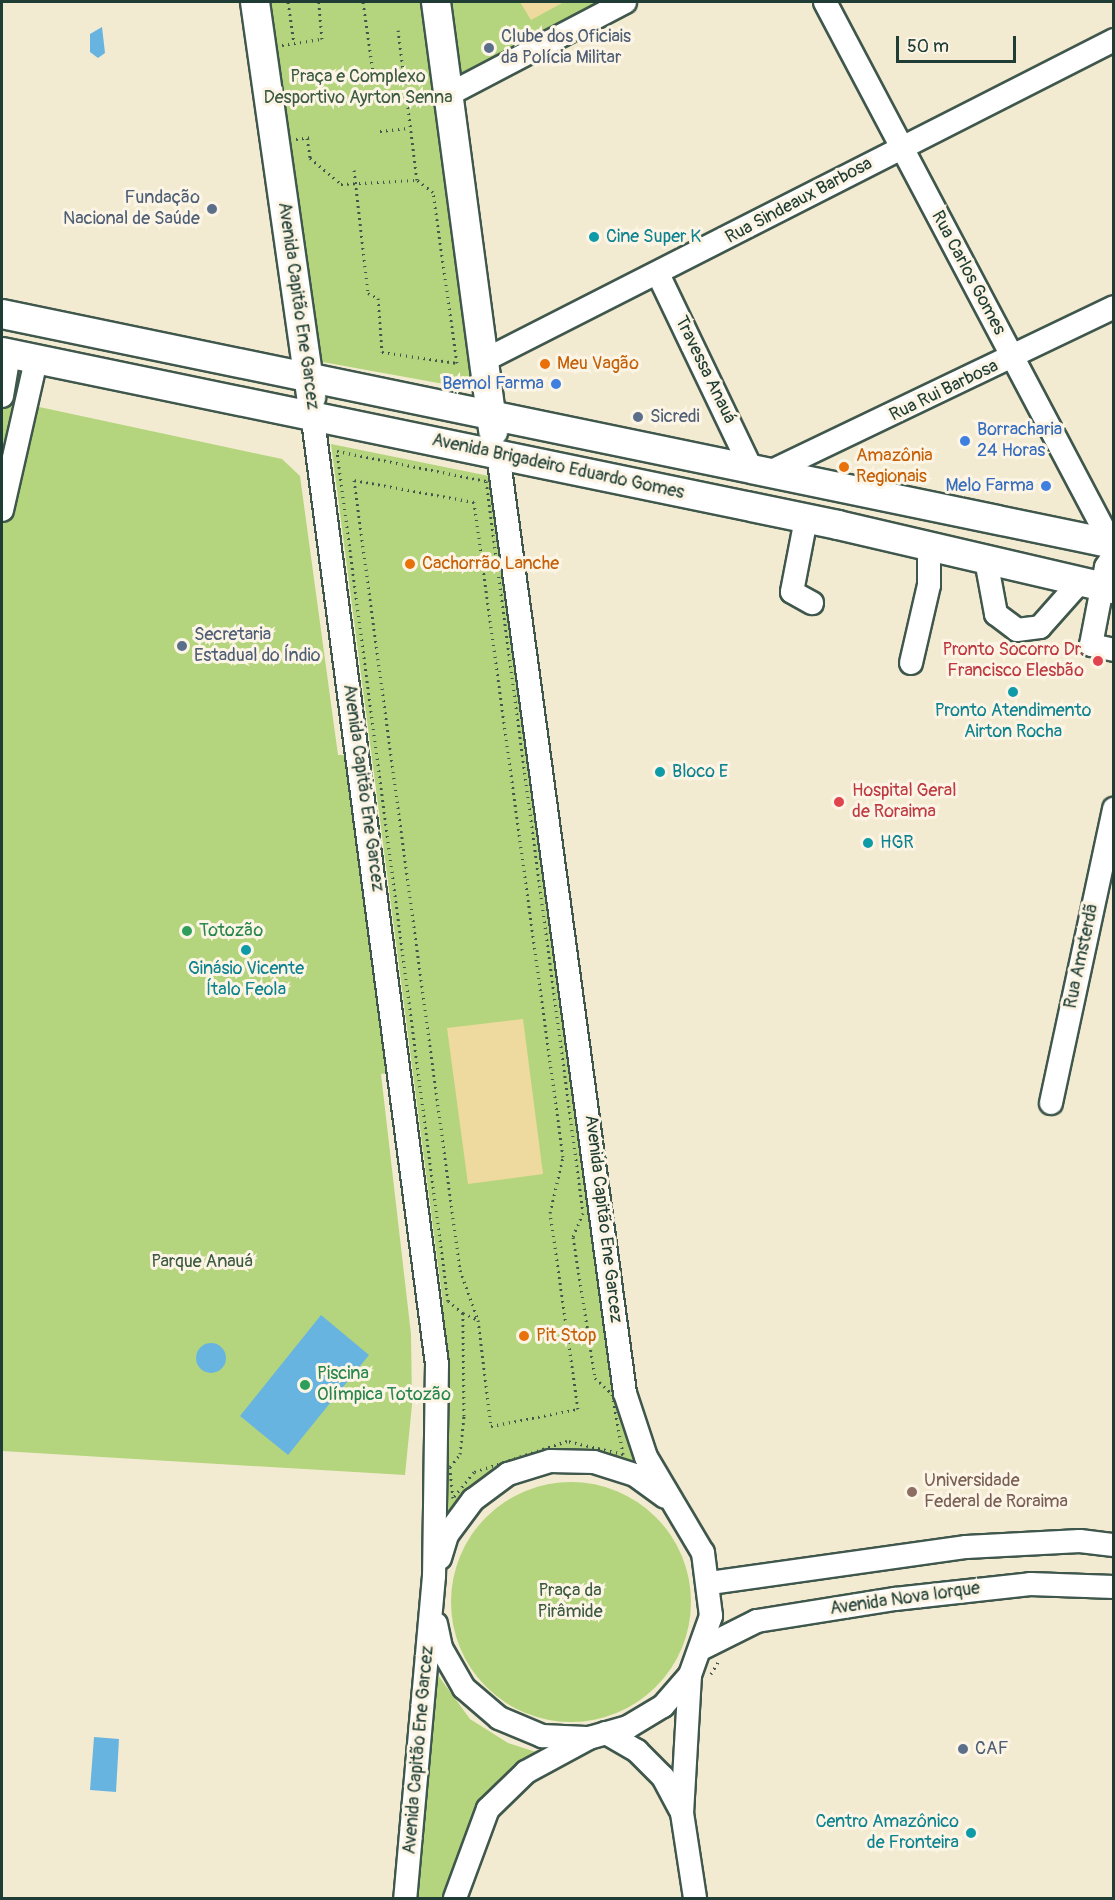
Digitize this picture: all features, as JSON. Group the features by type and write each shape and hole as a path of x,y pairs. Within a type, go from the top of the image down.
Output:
{"main road":[{"name":"Avenida Capitão Ene Garcez","path":"255,2 314,420"},
{"name":"Avenida Capitão Ene Garcez","path":"436,2 490,415 498,454"},
{"name":"Avenida Brigadeiro Eduardo Gomes","path":"2,314 308,380 858,487 1113,547"},
{"name":"Avenida Brigadeiro Eduardo Gomes","path":"16,355 314,420 498,454 838,525 1099,586"},
{"path":"838,525 872,525 882,516 880,501 858,487"},
{"path":"923,546 891,530 887,517 898,506 924,503"}],"street":[{"path":"448,95 625,2"},
{"name":"Rua Carlos Gomes","path":"825,2 900,148 1113,547"},
{"name":"Rua Sindeaux Barbosa","path":"483,361 658,274 1113,40"},
{"name":"Travessa Anauá","path":"658,274 761,469"},
{"name":"Rua Rui Barbosa","path":"761,469 1013,358 1113,307"},
{"path":"2,396 16,355"},
{"path":"2,510 16,355"},
{"name":"Avenida Capitão Ene Garcez","path":"314,420 437,1364 434,1576 405,1899"},
{"name":"Avenida Capitão Ene Garcez","path":"455,1899 488,1809 526,1772 598,1736 628,1727 663,1706 690,1675 703,1647 710,1583 690,1526 671,1501 646,1457 625,1394 498,454"},
{"path":"806,519 792,592 812,603"},
{"path":"910,663 929,585 923,546"},
{"path":"1113,547 1099,586 1091,645 1113,650"},
{"path":"986,560 996,614 1017,630 1040,627 1099,586"},
{"name":"Rua Amsterdã","path":"1051,1103 1113,809"},
{"name":"Avenida Capitão Ene Garcez","path":"434,1576 447,1535 473,1500 519,1471 550,1461 594,1462 635,1475 671,1501"},
{"path":"710,1583 966,1547 1080,1541 1113,1545"},
{"name":"Avenida Nova Iorque","path":"703,1647 757,1622 895,1599 1030,1584 1113,1587"},
{"name":"Avenida Capitão Ene Garcez","path":"432,1602 441,1648 458,1678 499,1718 542,1736 598,1736"},
{"path":"690,1675 682,1813 695,1899"},
{"path":"598,1736 637,1751 663,1777 682,1813"}],"path":[{"path":"288,2 294,43"},
{"path":"280,45 322,39 320,2"},
{"path":"363,2 374,71"},
{"path":"398,30 417,180"},
{"path":"380,131 410,128"},
{"path":"293,139 312,137"},
{"path":"307,138 310,158 341,184 356,183 417,180 433,192 457,363 382,352 378,298 368,293 356,183 354,170"},
{"path":"463,1313 464,1416 460,1454 450,1467 453,1498 474,1472 567,1441 623,1455 612,1394 595,1378 573,1237 583,1213 486,481 337,452 448,1302 478,1320"},
{"path":"354,480 474,502 563,1157 550,1213 578,1410 491,1426 478,1320 460,1270 354,480"}],"green space":[{"name":"Praça e Complexo Desportivo Ayrton Senna","path":"265,2 422,2 477,380 466,388 317,361"},
{"name":"Clube dos Oficiais da Polícia Militar","path":"436,2 625,2 448,95"},
{"name":"Parque Anauá","path":"2,399 282,459 300,476 338,755 346,755 394,1072 381,1074 411,1334 412,1405 405,1475 2,1451"},
{"path":"331,444 489,476 578,1134 619,1402 637,1467 564,1448 517,1460 476,1482 440,1533 443,1304"},
{"name":"Praça da Pirâmide","path":"559,1482 583,1482 606,1487 628,1496 656,1517 671,1535 682,1556 689,1579 691,1602 689,1625 682,1648 671,1669 656,1687 628,1708 606,1717 583,1722 559,1722 536,1717 514,1708 495,1695 478,1678 465,1659 456,1637 451,1614 451,1590 456,1567 465,1545 478,1526 495,1509 514,1496 536,1487"},
{"path":"432,1667 470,1719 508,1743 539,1753 503,1778 476,1812 445,1898 410,1898"}],"sand":[{"path":"520,2 564,2 531,20"},
{"path":"523,1019 543,1174 468,1184 447,1028"}],"water":[{"path":"102,27 105,53 98,58 90,52 90,34"},
{"name":"Piscina Olímpica Totozão","path":"321,1315 369,1355 288,1455 240,1416"},
{"path":"211,1343 221,1348 226,1358 221,1368 211,1373 201,1368 196,1358 201,1348"},
{"path":"94,1737 119,1739 116,1792 90,1790"}],"place":[{"name":"Clube dos Oficiais da Polícia Militar","path":"489,48"},
{"name":"Fundação Nacional de Saúde","path":"212,209"},
{"name":"Cine Super K","path":"594,237"},
{"name":"Meu Vagão","path":"545,364"},
{"name":"Bemol Farma","path":"556,384"},
{"name":"Sicredi","path":"638,417"},
{"name":"Borracharia 24 Horas","path":"965,441"},
{"name":"Amazônia Regionais","path":"844,467"},
{"name":"Melo Farma","path":"1046,486"},
{"name":"Cachorrão Lanche","path":"410,564"},
{"name":"Secretaria Estadual do Índio","path":"182,646"},
{"name":"Pronto Socorro Dr. Francisco Elesbão","path":"1098,661"},
{"name":"Pronto Atendimento Airton Rocha","path":"1013,692"},
{"name":"Bloco E","path":"660,772"},
{"name":"Hospital Geral de Roraima","path":"839,802"},
{"name":"HGR","path":"868,843"},
{"name":"Totozão","path":"187,931"},
{"name":"Ginásio Vicente Ítalo Feola","path":"246,950"},
{"name":"Pit Stop","path":"524,1336"},
{"name":"Piscina Olímpica Totozão","path":"305,1385"},
{"name":"Universidade Federal de Roraima","path":"912,1492"},
{"name":"CAF","path":"963,1749"},
{"name":"Centro Amazônico de Fronteira","path":"971,1833"}]}
